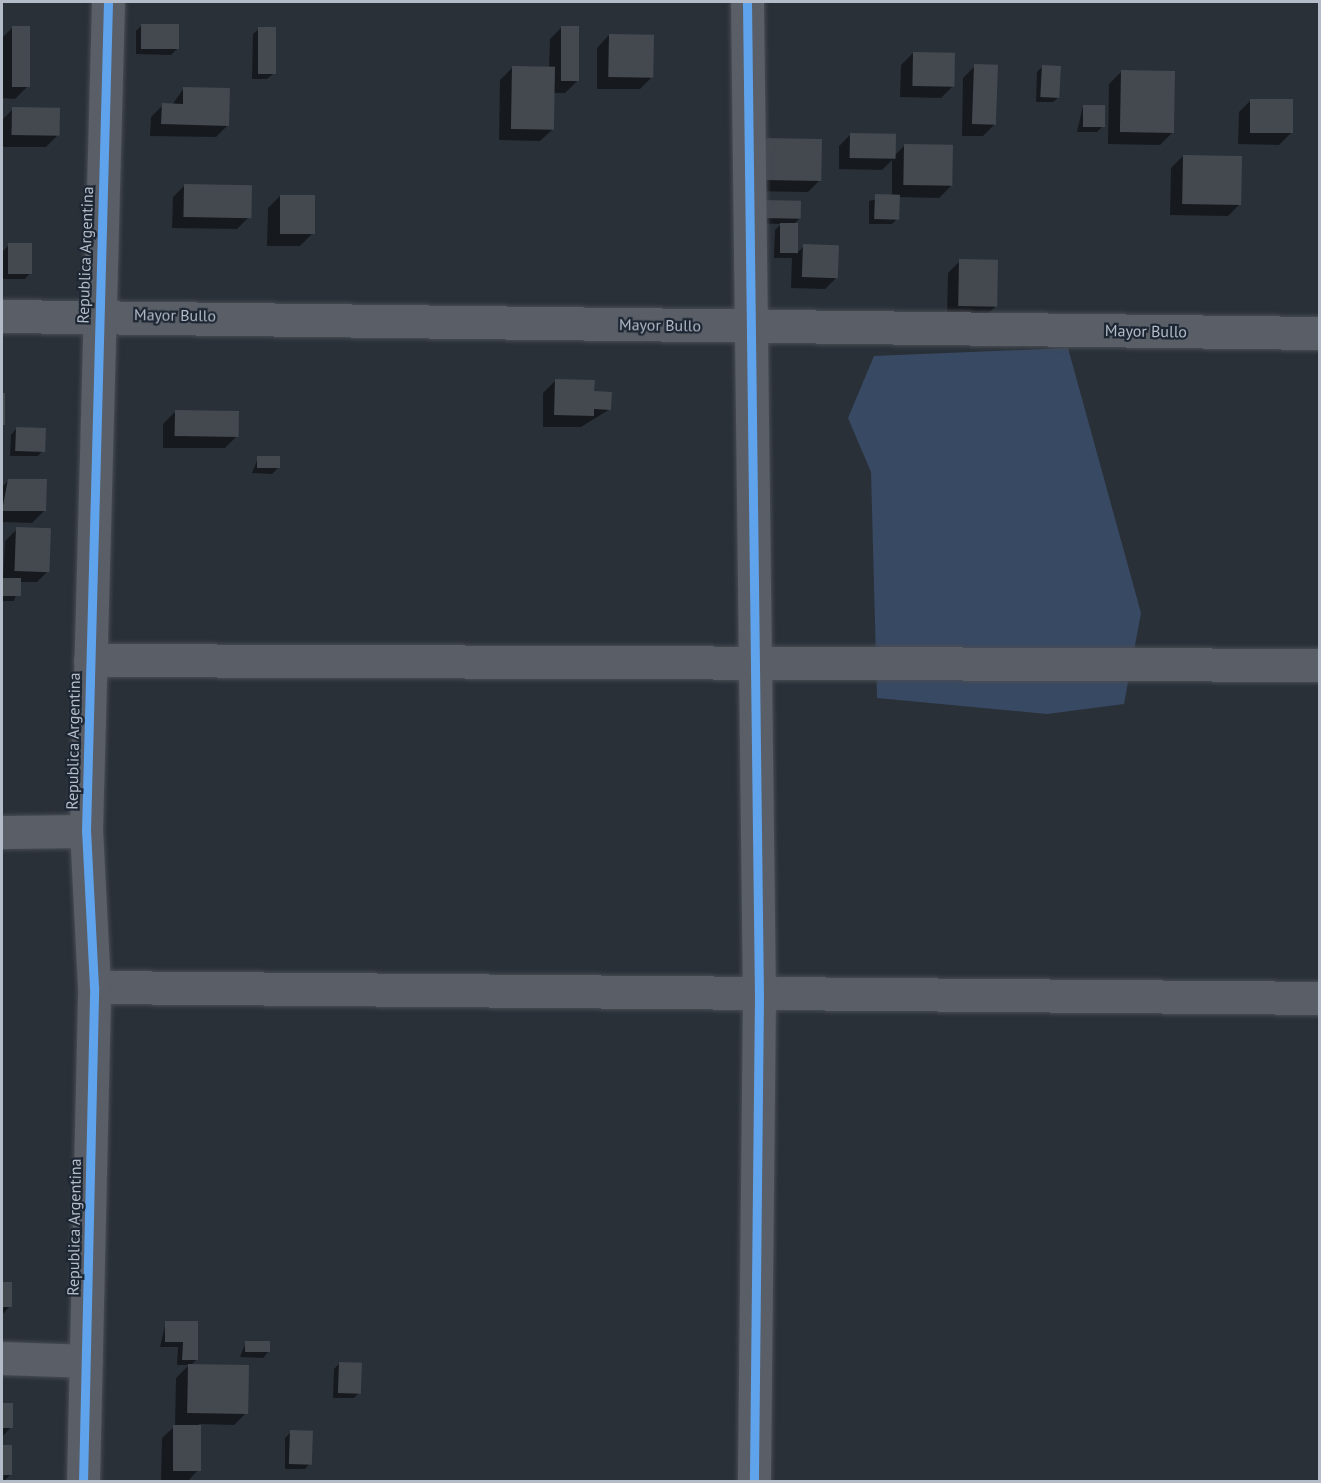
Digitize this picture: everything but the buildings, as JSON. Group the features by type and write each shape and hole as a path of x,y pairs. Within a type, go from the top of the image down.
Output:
{"street":[{"name":"Republica Argentina","path":"83,1482 93,987 86,831 108,2"},
{"path":"747,2 759,996 754,1482"},
{"name":"Mayor Bullo","path":"2,316 99,314 751,327 1320,333"},
{"path":"90,660 1320,665"},
{"path":"2,832 86,831"},
{"path":"93,987 759,996 1320,998"},
{"path":"2,1358 86,1360"}],"water":[{"path":"1068,348 1141,613 1124,704 1047,714 877,698 871,472 848,418 874,356"}],"cycle path":[{"path":"83,1482 94,987 86,831 108,2"},
{"path":"747,2 759,996 754,1482"}]}
